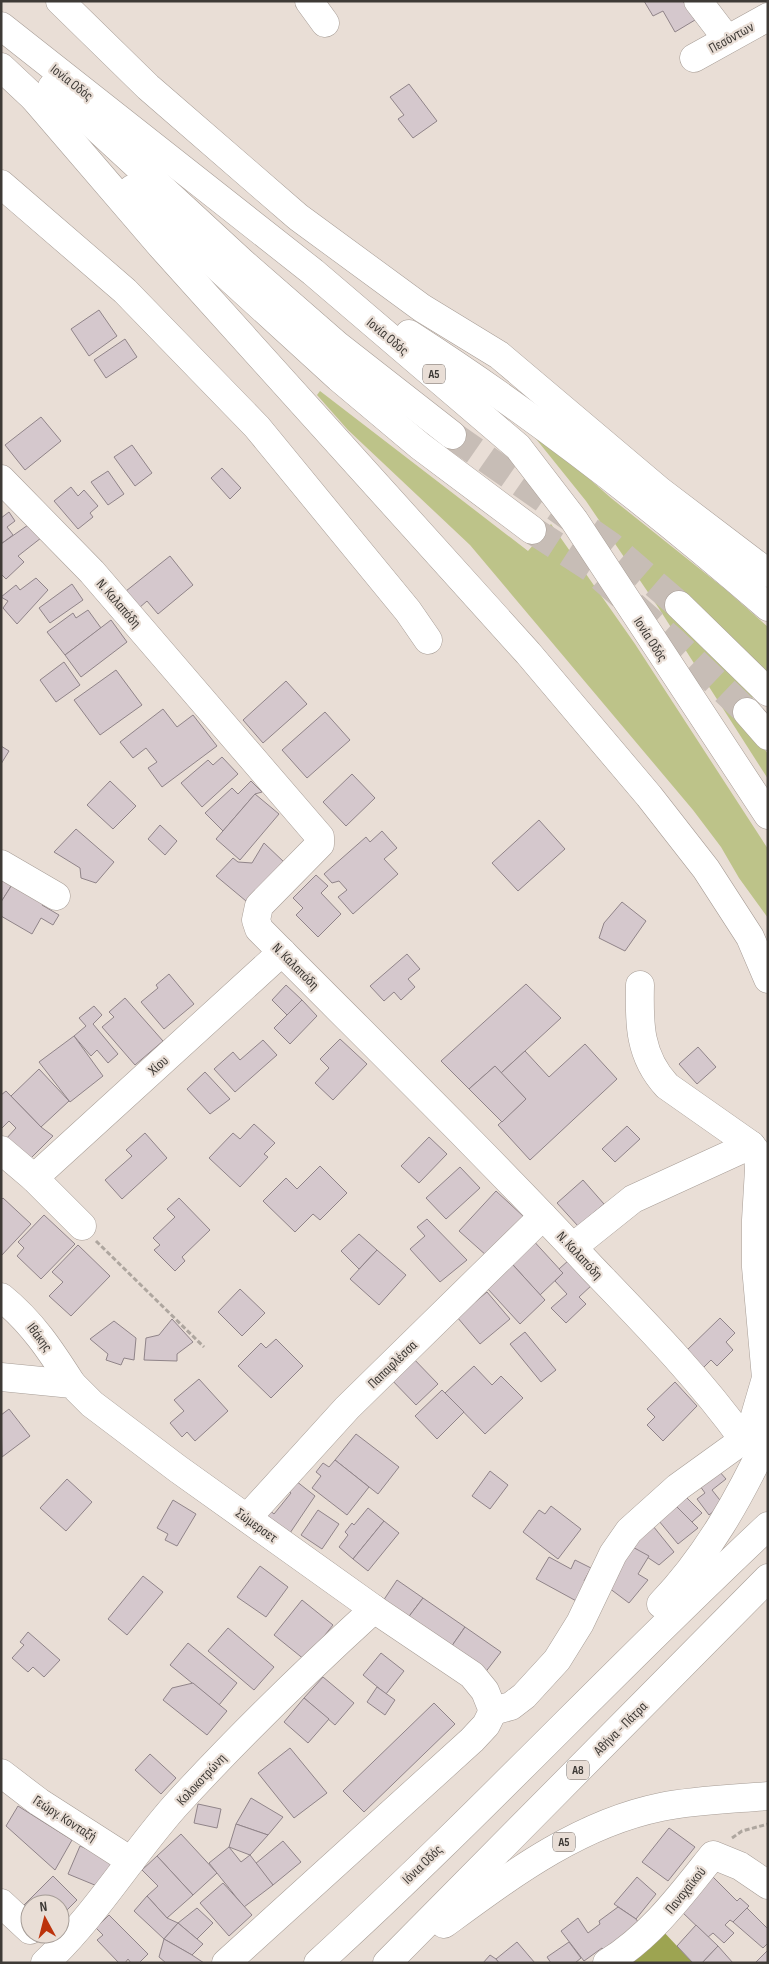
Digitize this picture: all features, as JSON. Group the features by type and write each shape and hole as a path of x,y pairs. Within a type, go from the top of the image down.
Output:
{"main road":[{"path":"60,1 148,87 298,217 422,308 500,355 660,491 768,573"},
{"path":"308,1 325,23"},
{"path":"698,1 727,39"},
{"name":"Πεσόντων","path":"694,58 768,17"},
{"name":"Ιονία Οδός","path":"1,26 313,272 518,447 574,520 768,815"},
{"path":"1,34 66,100 243,263 337,345 452,435"},
{"path":"1,67 242,291 339,378 420,446 532,530"},
{"path":"34,98 162,247 528,653 649,796 706,868 750,937 768,979"},
{"path":"1,184 125,292 257,427 408,611 428,640"},
{"path":"313,272 490,386 604,473 768,606"},
{"name":"Ν. Καλαπόδη","path":"1,479 92,572 320,837 320,844 257,910 256,920 259,929 573,1247 676,1358 727,1417 755,1438"},
{"path":"679,605 768,692"},
{"path":"747,712 768,736"},
{"path":"1,864 56,896"},
{"name":"Χίου","path":"34,1178 282,952"},
{"path":"526,1765 588,1680 683,1581 720,1528 755,1438 766,1378 756,1267 759,1160 755,1149 751,1145 676,1092 656,1074 648,1059 641,1036 640,985"},
{"path":"573,1247 633,1199 751,1145"},
{"path":"1,1150 34,1178 82,1226"},
{"name":"Παπαφλέσσα","path":"247,1518 346,1408 543,1216"},
{"name":"Ιθάκης","path":"1,1297 24,1316 38,1332 72,1384"},
{"path":"1,1377 72,1384"},
{"name":"Σώμερσετ","path":"72,1384 116,1422 247,1518 374,1609 472,1675 485,1691 493,1711"},
{"path":"226,1963 472,1740 486,1725 493,1711 511,1706 524,1696 556,1660 580,1623 613,1554 629,1532 678,1487 755,1438"},
{"path":"526,1765 707,1583 768,1526"},
{"name":"Αθήνα - Πάτρα","path":"389,1963 768,1578"},
{"name":"Κολοκοτρώνη","path":"50,1958 100,1904 174,1807 249,1728 374,1609"},
{"name":"Ιόνια Οδός","path":"318,1963 526,1765"},
{"name":"Γεώργ. Κονταξή","path":"1,1773 39,1802 131,1861"},
{"name":"Α5","path":"389,1963 515,1872 564,1842 623,1819 661,1807 768,1796"},
{"name":"Παναχαϊκού","path":"608,1963 626,1951 659,1921 713,1855 740,1866 768,1884"},
{"path":"1,1903 20,1921"},
{"path":"41,1944 50,1958"}],"path":[{"path":"82,1226 204,1347"},
{"path":"713,1855 725,1842 742,1831 768,1824"}],"green space":[{"path":"320,391 528,551 551,524 635,644 768,849 768,918 739,878 721,847 693,810 470,545 348,430 317,395"},
{"path":"516,414 611,498 725,589 768,627 768,683 737,712 768,754 768,779 658,607 586,501"},
{"path":"660,1928 693,1963 619,1963"}],"building":[{"path":"644,1 683,1 695,20 675,32 663,11 653,16"},
{"path":"409,84 437,121 413,138 398,119 404,115 390,97"},
{"path":"99,310 117,336 89,356 71,329"},
{"path":"125,339 137,357 106,378 94,360"},
{"path":"41,417 61,441 25,470 5,445"},
{"path":"132,445 152,473 135,486 114,457"},
{"path":"222,468 241,488 230,499 211,478"},
{"path":"108,471 124,494 108,505 91,482"},
{"path":"71,487 78,496 84,490 98,506 90,513 93,517 78,529 54,501"},
{"path":"9,512 15,521 7,527 13,535 1,544 1,518"},
{"path":"28,525 41,538 18,556 24,562 6,579 1,574 1,544"},
{"path":"170,556 193,585 158,614 147,601 139,608 126,591"},
{"path":"36,578 48,590 17,624 3,608 8,601 1,597 16,585 20,590"},
{"path":"72,584 83,600 50,623 39,608"},
{"path":"88,610 101,628 65,655 47,632 73,613 76,618"},
{"path":"111,620 127,642 81,677 65,655"},
{"path":"64,662 80,685 56,702 40,680"},
{"path":"116,670 142,705 100,735 74,700"},
{"path":"286,681 307,704 263,743 243,720"},
{"path":"163,709 177,727 193,715 217,746 162,787 148,768 157,762 146,748 133,758 120,742"},
{"path":"325,712 350,740 307,778 282,750"},
{"path":"1,746 9,751 1,764"},
{"path":"222,757 238,774 202,807 181,783 208,760 213,765"},
{"path":"352,774 375,798 346,826 323,802"},
{"path":"110,781 136,806 113,829 87,805"},
{"path":"251,781 262,792 255,794 223,831 205,813 232,788 238,794"},
{"path":"255,794 279,814 240,860 216,839"},
{"path":"539,820 565,849 518,891 492,863"},
{"path":"160,825 177,841 165,855 148,839"},
{"path":"76,829 114,862 96,883 81,878 80,868 54,852"},
{"path":"382,831 397,848 384,859 398,874 353,914 338,897 347,890 339,881 332,883 324,874 366,837 370,842"},
{"path":"264,843 285,863 246,901 216,876 233,858 238,862 252,863"},
{"path":"316,875 328,886 321,893 341,914 318,937 296,915 303,908 293,898"},
{"path":"1,876 15,880 1,902"},
{"path":"15,880 46,899 42,905 59,915 53,925 41,918 32,934 1,916 1,902"},
{"path":"622,902 646,921 625,951 599,938 604,923"},
{"path":"407,954 420,969 408,979 415,987 401,1000 394,992 384,1001 370,986"},
{"path":"169,974 194,1004 164,1029 141,1002 158,988 156,985"},
{"path":"526,984 561,1018 501,1073 495,1066 469,1089 441,1061"},
{"path":"286,985 302,1000 287,1015 272,1000"},
{"path":"125,998 163,1041 135,1065 102,1027 114,1017 109,1012"},
{"path":"302,1000 317,1016 290,1044 274,1028"},
{"path":"94,1006 102,1015 93,1024 118,1054 108,1063 97,1050 91,1056 74,1036 86,1026 79,1018"},
{"path":"74,1036 103,1076 70,1102 39,1062"},
{"path":"340,1039 367,1064 333,1100 315,1083 329,1068 320,1059"},
{"path":"263,1040 277,1055 235,1092 214,1069 233,1052 240,1060"},
{"path":"585,1044 617,1079 530,1160 498,1125 526,1099 501,1073 525,1051 549,1077"},
{"path":"698,1047 716,1067 697,1084 679,1064"},
{"path":"495,1066 526,1099 502,1122 469,1089"},
{"path":"39,1069 69,1101 41,1127 11,1096"},
{"path":"205,1072 230,1099 210,1114 187,1089"},
{"path":"6,1091 41,1127 53,1136 28,1161 5,1140 16,1128 9,1121 1,1129 1,1095"},
{"path":"254,1124 275,1143 264,1154 268,1157 240,1187 209,1158 233,1133 240,1139"},
{"path":"627,1126 640,1139 615,1162 602,1149"},
{"path":"145,1133 167,1158 122,1199 105,1180 132,1156 126,1150"},
{"path":"429,1137 447,1154 419,1183 401,1166"},
{"path":"320,1166 347,1193 320,1220 313,1214 295,1232 263,1201 286,1178 297,1189"},
{"path":"460,1167 480,1188 446,1219 426,1198"},
{"path":"583,1180 604,1204 578,1226 557,1203"},
{"path":"496,1191 523,1216 487,1256 459,1231"},
{"path":"3,1198 31,1224 1,1256 1,1200"},
{"path":"179,1198 210,1230 182,1257 185,1261 175,1271 154,1250 160,1245 153,1238 175,1217 167,1209"},
{"path":"44,1215 75,1244 41,1279 17,1256 24,1248 18,1242"},
{"path":"427,1219 467,1260 440,1282 410,1249 425,1236 417,1227"},
{"path":"359,1234 377,1250 359,1269 341,1251"},
{"path":"530,1237 563,1273 540,1295 507,1258"},
{"path":"78,1245 110,1276 71,1316 49,1296 63,1282 52,1272"},
{"path":"377,1250 406,1275 379,1305 350,1279"},
{"path":"569,1260 592,1285 579,1297 586,1304 566,1323 551,1308 567,1294 555,1281 563,1273 559,1269"},
{"path":"513,1265 545,1300 520,1324 487,1288"},
{"path":"240,1289 265,1313 242,1336 218,1312"},
{"path":"487,1292 510,1319 480,1344 457,1317"},
{"path":"720,1318 735,1333 726,1342 733,1350 717,1366 711,1360 703,1368 686,1351"},
{"path":"172,1319 193,1342 177,1354 177,1361 144,1360 146,1338 159,1335"},
{"path":"114,1321 136,1338 134,1360 124,1358 121,1365 106,1360 108,1354 90,1339"},
{"path":"525,1332 556,1370 541,1382 510,1344"},
{"path":"276,1339 303,1366 271,1398 238,1366 261,1343 266,1348"},
{"path":"410,1355 438,1384 416,1405 388,1376"},
{"path":"474,1366 492,1385 501,1376 523,1398 485,1434 445,1393"},
{"path":"199,1379 228,1411 195,1441 187,1432 182,1437 170,1423 184,1411 174,1400"},
{"path":"675,1382 697,1406 663,1441 647,1425 655,1417 647,1409"},
{"path":"442,1390 464,1412 437,1439 415,1416"},
{"path":"9,1409 30,1436 2,1457 1,1415"},
{"path":"356,1434 399,1467 378,1494 335,1460"},
{"path":"335,1460 369,1487 347,1515 312,1488 321,1476 316,1472 323,1463 329,1467"},
{"path":"490,1471 508,1485 490,1509 472,1496"},
{"path":"719,1471 726,1479 712,1490 723,1504 709,1515 697,1499 705,1493 700,1486"},
{"path":"291,1477 315,1496 290,1533 265,1514 268,1509 274,1514 291,1493 283,1486"},
{"path":"67,1479 92,1502 66,1531 40,1508"},
{"path":"685,1496 702,1513 692,1522 675,1505"},
{"path":"173,1500 196,1514 177,1546 165,1540 168,1534 157,1528"},
{"path":"675,1505 698,1528 678,1544 659,1521"},
{"path":"551,1506 581,1529 558,1559 523,1532 539,1510 545,1514"},
{"path":"368,1508 384,1521 353,1559 339,1547 348,1535 345,1532 352,1523 354,1525"},
{"path":"318,1510 339,1524 322,1549 301,1535"},
{"path":"384,1521 399,1533 368,1571 353,1559"},
{"path":"653,1526 674,1552 659,1565 629,1545"},
{"path":"629,1545 649,1556 638,1574 648,1580 629,1603 609,1588"},
{"path":"549,1557 571,1569 575,1560 591,1568 584,1581 590,1584 580,1603 536,1579"},
{"path":"260,1566 288,1587 266,1617 237,1597"},
{"path":"143,1576 163,1592 127,1635 108,1619"},
{"path":"397,1580 423,1598 407,1619 383,1601"},
{"path":"423,1598 465,1627 449,1650 407,1619"},
{"path":"302,1600 333,1625 305,1660 274,1635"},
{"path":"465,1627 501,1652 484,1674 449,1650"},
{"path":"228,1628 274,1667 254,1690 208,1651"},
{"path":"28,1632 60,1660 44,1677 33,1667 28,1672 12,1658 24,1645 20,1642"},
{"path":"188,1643 237,1683 219,1705 170,1665"},
{"path":"381,1653 404,1671 386,1694 363,1675"},
{"path":"323,1677 354,1703 335,1725 304,1698"},
{"path":"193,1683 227,1711 207,1735 163,1700 172,1688"},
{"path":"377,1687 395,1700 385,1715 367,1702"},
{"path":"304,1698 329,1719 308,1743 284,1722"},
{"path":"434,1703 455,1724 364,1812 343,1791"},
{"path":"290,1748 327,1793 294,1818 258,1773"},
{"path":"150,1754 176,1778 161,1794 135,1770"},
{"path":"251,1798 283,1817 268,1835 236,1824"},
{"path":"198,1804 221,1809 217,1828 194,1823"},
{"path":"18,1806 72,1840 55,1870 6,1826"},
{"path":"236,1824 268,1835 250,1855 229,1847"},
{"path":"669,1828 695,1847 668,1881 642,1862"},
{"path":"181,1834 217,1873 193,1895 157,1856"},
{"path":"283,1841 301,1862 273,1885 255,1864"},
{"path":"80,1846 114,1860 102,1888 68,1874"},
{"path":"229,1847 241,1862 250,1855 273,1885 244,1907 209,1863"},
{"path":"157,1856 193,1895 167,1918 147,1896 158,1886 142,1870"},
{"path":"53,1876 77,1900 70,1907 70,1894 35,1894"},
{"path":"637,1877 656,1894 636,1919 614,1904"},
{"path":"713,1877 737,1901 740,1898 749,1906 733,1922 730,1920 725,1925 734,1933 724,1943 713,1933 708,1937 681,1911"},
{"path":"223,1883 252,1915 229,1936 200,1903"},
{"path":"147,1896 167,1918 178,1923 164,1939 134,1911"},
{"path":"618,1907 636,1919 641,1926 606,1952 602,1948 584,1961 561,1931 578,1918 588,1933 600,1924 599,1921"},
{"path":"197,1908 213,1923 197,1939 178,1923"},
{"path":"747,1908 768,1929 768,1943 763,1948 733,1922"},
{"path":"109,1915 148,1954 139,1963 131,1963 128,1959 125,1963 119,1963 97,1940 103,1935 96,1928"},
{"path":"178,1923 203,1944 192,1955 164,1939"},
{"path":"696,1925 718,1946 702,1963 693,1963 677,1946"},
{"path":"164,1939 204,1963 166,1963 159,1957"},
{"path":"517,1942 535,1963 499,1963 496,1959"},
{"path":"569,1942 581,1958 575,1963 551,1963 547,1957"},
{"path":"718,1946 733,1963 702,1963"},
{"path":"768,1950 768,1963 757,1963 756,1962"},
{"path":"490,1955 496,1959 499,1963 483,1963"}],"tunnel":[{"path":"452,435 611,546 679,605"},
{"path":"532,530 591,568 675,643 747,712"}]}
